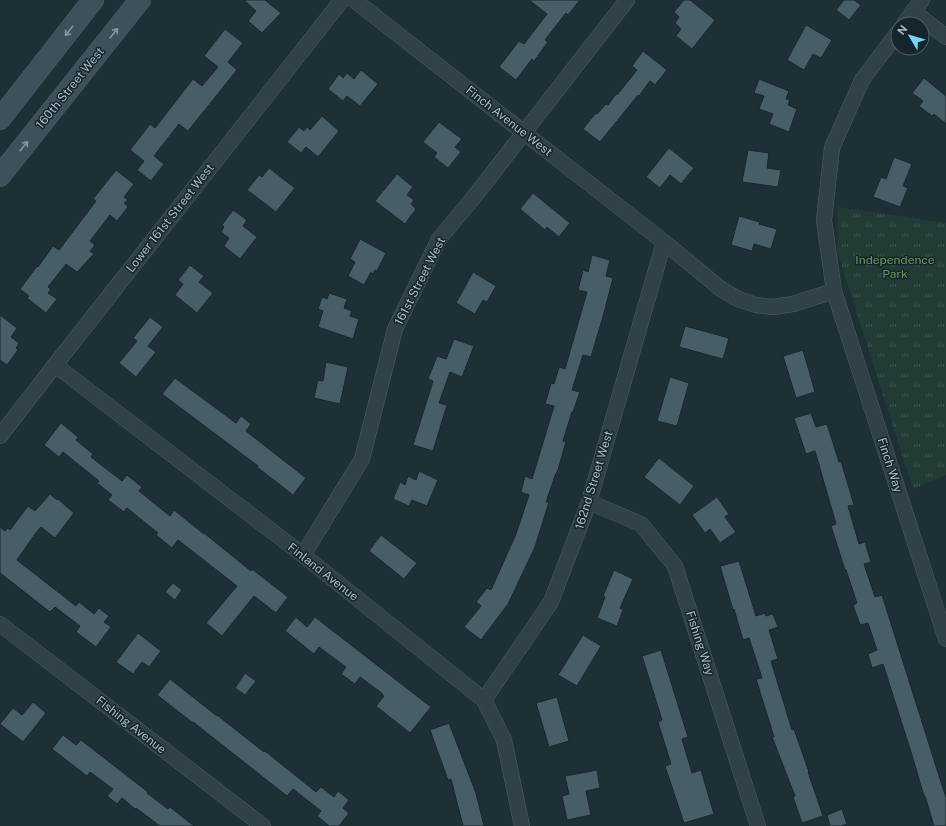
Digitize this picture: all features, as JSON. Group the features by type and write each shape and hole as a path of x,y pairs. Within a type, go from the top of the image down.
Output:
{"main road":[{"path":"0,119 93,0"},
{"name":"160th Street West","path":"0,176 140,0"}],"street":[{"name":"Lower 161st Street West","path":"0,436 342,0"},
{"name":"Finch Avenue West","path":"354,0 664,242 721,289 738,299 756,305 773,307 793,304 834,291"},
{"name":"161st Street West","path":"303,555 362,459 395,329 439,239 474,197 627,0"},
{"path":"910,16 918,5 946,37"},
{"path":"834,291 824,220 832,148 862,80 890,43"},
{"name":"162nd Street West","path":"484,700 551,602 588,502 664,242"},
{"name":"Finch Way","path":"834,291 946,639"},
{"name":"Finland Avenue","path":"55,365 303,555 484,700 504,740 522,826"},
{"name":"Fishing Way","path":"588,502 641,524 675,566 758,826"},
{"name":"Fishing Avenue","path":"0,624 263,826"}],"green space":[{"name":"Independence Park","path":"838,207 946,223 946,475 913,489 837,251"}],"building":[{"path":"244,0 265,0 281,13 262,33 248,21 256,11"},
{"path":"529,0 580,0 568,15 566,13 545,40 548,42 534,61 532,59 516,80 499,67 519,41 524,44 547,14"},
{"path":"684,0 690,0 715,20 692,49 676,36 681,29 675,23 679,17 674,12"},
{"path":"844,0 854,0 861,5 849,20 836,10"},
{"path":"806,25 832,40 821,58 813,54 804,70 787,60"},
{"path":"225,29 243,43 228,62 237,70 188,131 179,124 154,156 164,164 151,181 137,170 144,161 130,150 150,124 155,128 193,79 202,86 218,67 204,56"},
{"path":"643,51 667,70 655,85 650,81 600,142 583,129 596,113 597,114 606,104 608,105 637,70 632,66"},
{"path":"361,70 378,84 360,106 347,96 343,101 328,89 339,74 343,78 347,73 354,79"},
{"path":"924,78 946,96 946,124 934,114 932,116 919,106 923,101 912,93"},
{"path":"759,79 789,91 786,99 790,100 788,105 797,109 789,132 769,124 773,114 759,109 764,96 754,93"},
{"path":"322,116 339,131 318,157 306,147 301,153 287,142 299,127 304,131 307,127 310,130"},
{"path":"439,122 462,139 455,147 461,152 448,168 434,157 437,153 423,142"},
{"path":"669,148 694,168 681,184 670,175 660,188 646,177"},
{"path":"748,150 769,153 767,168 781,170 778,187 742,182"},
{"path":"894,157 912,164 903,186 908,188 900,207 873,197 881,177 886,179"},
{"path":"269,168 295,188 276,212 247,190 259,175 262,177"},
{"path":"116,170 134,184 124,197 128,200 124,203 128,207 117,221 110,215 90,241 95,245 90,251 94,254 77,272 66,264 48,287 51,289 48,293 57,299 46,313 27,298 29,296 20,289 53,246 59,250 96,201 93,199"},
{"path":"397,174 413,187 407,195 414,200 411,204 416,209 405,224 375,201"},
{"path":"533,193 570,223 559,237 547,227 545,230 520,209"},
{"path":"233,210 247,220 243,226 257,237 240,259 224,246 229,238 221,232 224,227 222,225"},
{"path":"739,216 777,229 771,249 754,244 752,251 731,245"},
{"path":"360,239 386,253 377,271 375,270 373,274 371,272 364,285 348,276 355,262 350,259"},
{"path":"592,255 610,260 606,276 613,278 604,313 591,357 583,355 572,390 580,392 563,441 566,442 557,473 546,502 549,502 535,547 508,604 481,640 464,627 481,606 476,602 487,588 491,590 516,534 529,495 521,492 525,476 532,479 554,406 545,404 551,383 554,384 559,367 565,369 587,292 578,290 583,270 588,272"},
{"path":"190,265 204,276 199,282 213,293 197,313 175,295 183,284 178,280"},
{"path":"473,272 496,286 487,302 483,300 475,314 456,303"},
{"path":"329,293 347,299 344,308 352,311 350,316 359,319 353,339 318,327 323,311 318,309 322,297 327,299"},
{"path":"0,315 17,328 11,337 19,343 16,348 18,350 7,365 0,360"},
{"path":"150,317 163,327 148,346 156,352 136,377 119,363 137,341 133,338"},
{"path":"685,326 729,338 723,359 679,347"},
{"path":"454,339 474,346 462,377 450,372 439,403 447,405 433,451 413,445 433,381 428,379 437,356 446,359"},
{"path":"803,350 815,392 796,398 783,356"},
{"path":"326,362 348,367 340,404 314,398 318,380 323,381"},
{"path":"670,377 689,383 677,426 657,421"},
{"path":"175,378 236,423 241,416 251,424 246,431 306,478 293,495 257,467 258,466 162,394"},
{"path":"811,413 816,427 827,424 839,462 841,461 854,505 848,506 859,544 865,542 871,562 864,564 875,597 882,595 946,798 946,826 934,826 883,664 872,668 868,654 877,650 868,623 860,625 853,605 857,603 831,526 836,524 815,451 806,454 794,418"},
{"path":"61,423 78,437 76,440 93,454 91,457 122,481 127,475 142,487 139,491 170,516 174,510 251,571 252,569 288,597 276,613 254,596 222,636 206,623 237,586 178,540 172,548 156,535 158,533 127,508 124,512 108,500 112,495 97,483 99,481 63,452 59,457 44,445"},
{"path":"659,458 694,486 680,505 644,477"},
{"path":"419,471 438,480 427,506 412,500 409,506 393,499 400,482 405,485 408,476 416,480"},
{"path":"50,494 74,513 55,538 41,527 17,560 76,606 79,602 94,614 99,608 109,616 104,622 111,627 96,647 76,632 80,626 55,607 50,612 0,573 0,527 5,531 8,528 10,530 28,506 35,511"},
{"path":"717,497 729,514 725,517 736,532 720,543 710,529 705,533 692,515"},
{"path":"381,535 417,563 404,579 369,551"},
{"path":"739,561 756,616 765,613 766,616 773,614 778,627 769,630 778,659 771,661 792,730 794,729 823,816 802,823 793,797 795,796 772,737 774,737 756,679 762,678 749,638 743,640 720,566"},
{"path":"614,570 633,579 620,608 623,610 617,626 597,618 605,597 603,596"},
{"path":"173,583 182,590 175,600 165,592"},
{"path":"296,617 307,627 315,617 431,707 410,733 376,706 384,696 382,695 383,694 360,677 355,684 341,674 346,667 319,647 314,654 285,631"},
{"path":"138,633 161,651 149,667 142,662 133,674 116,662"},
{"path":"583,635 601,646 577,686 558,675"},
{"path":"661,650 688,737 682,739 692,773 701,770 714,814 684,823 665,766 671,764 658,722 662,720 642,656"},
{"path":"245,673 256,681 245,695 235,688"},
{"path":"170,679 264,752 265,751 316,792 321,787 334,797 338,791 349,800 343,808 349,813 339,826 329,826 317,816 321,811 293,789 287,796 157,695"},
{"path":"557,697 569,741 549,747 536,703"},
{"path":"33,702 46,713 23,742 0,724 13,708 22,715"},
{"path":"449,723 476,793 484,826 463,826 451,779 448,780 430,730"},
{"path":"63,735 76,745 81,740 168,809 170,807 194,826 160,826 122,798 117,804 107,796 113,789 90,772 87,776 52,749"},
{"path":"597,770 600,788 586,791 591,815 567,820 562,796 569,794 565,776"},
{"path":"842,809 847,824 841,826 830,826 827,815"}]}
